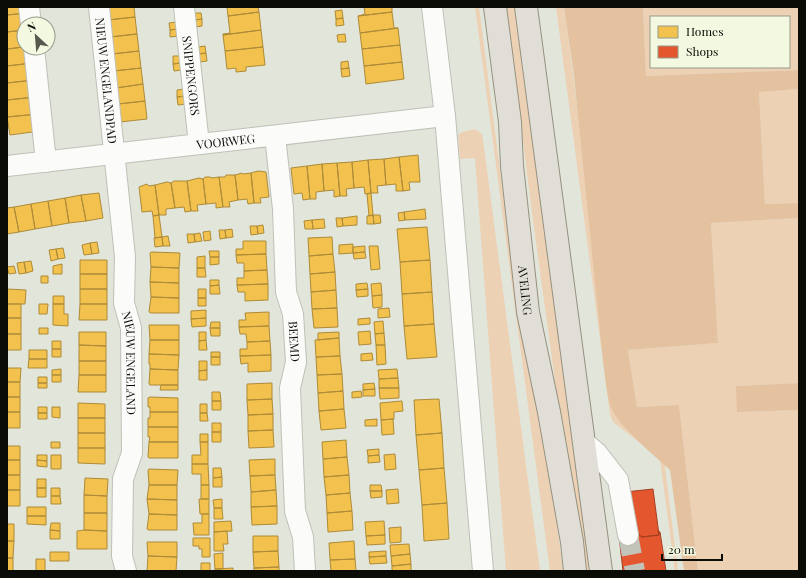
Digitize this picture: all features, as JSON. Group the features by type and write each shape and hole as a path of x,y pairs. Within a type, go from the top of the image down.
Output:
{"main road":[{"name":"AVELING","path":"495,7 510,122 512,166 528,312 549,412 572,542 575,571"},
{"path":"526,7 601,571"}],"street":[{"name":"NIEUW ENGELANDPAD","path":"99,7 114,154"},
{"name":"SNIPPENGORS","path":"184,7 199,144"},
{"path":"432,7 445,116 483,571"},
{"path":"35,56 46,162"},
{"name":"VOORWEG","path":"7,166 445,116"},
{"name":"BEEMD","path":"275,136 283,208 286,292 293,314 296,362 290,388 295,511 303,537 305,571"},
{"name":"NIEUW ENGELAND","path":"114,154 125,257 124,303 131,328 132,453 123,487 122,556 126,571"},
{"path":"584,442 596,453 618,480 628,535"}],"shaded area":[{"path":"475,7 479,7 514,279 551,480 563,571 550,571"},
{"path":"506,7 518,7 593,571 581,571 533,220"},
{"path":"556,7 564,7 617,407 664,459 678,571 675,571 660,460 656,455 613,422 610,414"},
{"path":"564,7 643,7 646,76 799,70 799,89 759,92 765,204 799,203 799,218 711,223 718,343 628,350 637,407 679,405 698,571 684,571 670,470 621,423 615,415 608,398 574,76"},
{"path":"643,7 799,7 799,70 646,76"},
{"path":"799,89 799,203 765,204 759,91"},
{"path":"475,129 482,134 483,140 540,571 506,571 475,158 460,159 458,135 462,132"},
{"path":"799,218 799,383 737,386 737,412 799,410 799,571 698,571 679,405 637,407 628,350 718,343 711,223"},
{"path":"799,383 799,410 737,412 736,386"}],"building: Homes":[{"path":"7,7 25,7 26,13 7,15"},
{"path":"106,7 134,7 135,17 108,20"},
{"path":"227,7 258,7 259,12 228,16"},
{"path":"364,7 392,7 392,12 358,16 365,14"},
{"path":"342,10 343,18 336,19 335,11"},
{"path":"259,12 261,30 223,35 230,33 228,16"},
{"path":"392,12 394,28 398,28 360,33 358,16"},
{"path":"26,13 26,16 16,16 16,31 7,32 7,15"},
{"path":"194,13 201,13 202,19 195,20"},
{"path":"135,17 137,34 110,37 108,20"},
{"path":"343,18 344,25 336,26 336,19"},
{"path":"202,19 202,26 196,27 195,20"},
{"path":"176,22 177,29 170,30 169,23"},
{"path":"398,28 400,45 362,49 360,33"},
{"path":"177,29 178,36 170,37 170,30"},
{"path":"261,30 263,47 225,51 223,35"},
{"path":"16,31 16,48 7,49 7,32"},
{"path":"137,34 139,51 112,54 110,37"},
{"path":"345,34 346,42 338,42 337,35"},
{"path":"400,45 402,62 364,66 362,49"},
{"path":"205,46 206,53 199,54 198,47"},
{"path":"263,47 265,65 246,67 246,71 236,72 236,68 227,69 225,51"},
{"path":"16,48 16,56 31,56 32,63 7,66 7,49"},
{"path":"139,51 141,68 114,71 112,54"},
{"path":"206,53 207,61 200,62 199,54"},
{"path":"173,56 180,56 181,63 173,64"},
{"path":"348,61 349,68 341,69 341,62"},
{"path":"402,62 404,79 366,84 364,66"},
{"path":"32,63 34,80 7,83 7,66"},
{"path":"181,63 182,70 174,71 173,64"},
{"path":"141,68 143,84 116,88 114,71"},
{"path":"349,68 350,76 342,77 341,69"},
{"path":"34,80 36,97 7,100 7,83"},
{"path":"143,84 145,101 118,104 116,88"},
{"path":"184,89 185,96 177,97 177,90"},
{"path":"185,96 186,104 178,105 177,97"},
{"path":"36,97 38,114 7,117 7,100"},
{"path":"145,101 147,119 120,122 118,104"},
{"path":"38,114 40,131 10,135 7,117"},
{"path":"418,155 420,182 409,182 410,190 403,191 399,157"},
{"path":"399,157 403,191 396,191 396,184 386,185 384,159"},
{"path":"384,159 386,185 377,186 378,193 371,193 368,160"},
{"path":"368,160 371,193 365,194 364,187 354,188 352,162"},
{"path":"352,162 354,188 346,189 347,196 340,196 337,163"},
{"path":"337,163 340,196 334,197 334,190 324,191 322,164"},
{"path":"322,164 324,191 316,192 316,199 310,199 307,166"},
{"path":"307,166 310,199 303,200 302,193 294,194 291,168"},
{"path":"258,171 266,172 269,197 260,198 261,203 254,203 251,173"},
{"path":"251,173 254,203 248,204 247,199 238,200 235,175"},
{"path":"226,175 235,175 238,200 229,202 230,207 223,207 219,177 225,177"},
{"path":"205,177 219,177 223,207 216,208 216,203 206,204 203,179"},
{"path":"199,178 203,179 206,204 197,205 198,211 191,211 187,181"},
{"path":"174,181 187,181 191,211 185,212 184,207 175,208 171,183"},
{"path":"167,182 171,183 175,208 166,209 166,215 159,215 155,185"},
{"path":"147,184 149,186 155,185 159,215 153,216 152,211 142,212 139,187"},
{"path":"99,193 103,218 86,221 81,195"},
{"path":"371,193 373,215 369,216 367,194"},
{"path":"81,195 86,221 69,223 65,198"},
{"path":"65,198 69,223 52,226 48,201"},
{"path":"48,201 52,226 35,229 31,204"},
{"path":"31,204 35,229 19,232 14,207"},
{"path":"14,207 19,232 7,234 7,208"},
{"path":"425,209 426,219 405,220 404,212"},
{"path":"404,212 405,220 399,221 398,213"},
{"path":"159,215 162,237 155,238 153,216"},
{"path":"373,215 374,224 367,224 367,216"},
{"path":"373,215 380,215 381,223 374,224"},
{"path":"357,216 357,225 343,226 342,218"},
{"path":"336,218 342,218 343,226 337,227"},
{"path":"324,219 325,228 313,229 312,220"},
{"path":"312,220 313,229 305,229 304,221"},
{"path":"263,225 264,233 258,234 257,226"},
{"path":"250,226 257,226 258,234 251,235"},
{"path":"427,227 430,260 400,262 397,229"},
{"path":"232,229 233,237 226,238 225,230"},
{"path":"219,230 225,230 226,238 220,239"},
{"path":"210,231 211,240 204,241 203,232"},
{"path":"200,233 202,241 195,242 194,234"},
{"path":"187,234 194,234 195,242 188,243"},
{"path":"168,236 170,246 163,246 162,237"},
{"path":"162,237 163,246 155,247 154,238"},
{"path":"332,237 333,254 309,256 308,238"},
{"path":"243,241 266,241 266,254 236,255 236,249 243,249"},
{"path":"97,242 99,253 92,254 90,243"},
{"path":"90,243 92,254 84,255 82,245"},
{"path":"353,244 353,253 339,254 339,245"},
{"path":"365,246 365,252 353,253 353,247"},
{"path":"369,246 378,246 380,269 371,270"},
{"path":"63,248 65,258 58,259 56,249"},
{"path":"56,249 58,259 51,261 49,250"},
{"path":"209,251 219,251 219,257 210,257"},
{"path":"151,252 180,253 179,268 151,267"},
{"path":"365,252 366,258 354,259 353,253"},
{"path":"266,254 267,270 244,271 244,263 237,263 236,255"},
{"path":"333,254 335,272 310,274 309,256"},
{"path":"205,256 205,268 197,268 197,257"},
{"path":"210,257 219,257 219,264 210,265"},
{"path":"80,260 107,260 107,274 80,274"},
{"path":"430,260 432,292 402,294 400,262"},
{"path":"31,261 33,271 26,273 24,262"},
{"path":"24,262 26,273 19,274 17,263"},
{"path":"62,264 62,274 53,274 53,266"},
{"path":"14,266 16,273 9,274 7,267"},
{"path":"151,267 179,268 179,283 150,282"},
{"path":"197,268 205,268 206,277 197,277"},
{"path":"267,270 268,284 237,285 237,278 244,278 244,271"},
{"path":"335,272 336,290 311,292 310,274"},
{"path":"80,274 107,274 107,289 80,289"},
{"path":"41,276 48,276 48,283 41,283"},
{"path":"210,280 219,280 219,285 210,286"},
{"path":"150,282 179,283 179,298 151,297"},
{"path":"367,283 368,289 356,290 356,284"},
{"path":"381,283 382,295 372,296 371,284"},
{"path":"268,284 268,300 245,301 245,292 238,292 237,285"},
{"path":"219,285 220,294 210,294 210,286"},
{"path":"7,289 26,290 25,304 7,304"},
{"path":"80,289 107,289 107,304 80,304"},
{"path":"198,289 206,289 206,298 198,298"},
{"path":"368,289 368,296 357,297 356,290"},
{"path":"336,290 337,308 312,309 311,292"},
{"path":"432,292 434,324 404,326 402,294"},
{"path":"382,295 382,307 373,308 372,296"},
{"path":"53,296 64,296 64,304 53,304"},
{"path":"151,297 179,298 179,313 149,312"},
{"path":"198,298 206,298 206,306 198,306"},
{"path":"7,304 21,304 21,318 7,318"},
{"path":"39,304 48,304 47,314 39,314"},
{"path":"53,304 64,304 64,314 68,314 68,326 53,325"},
{"path":"80,304 107,304 107,320 79,320"},
{"path":"337,308 338,327 314,328 312,309"},
{"path":"389,308 390,317 378,318 378,309"},
{"path":"206,310 206,318 191,319 191,311"},
{"path":"269,312 269,326 239,327 239,320 246,320 245,313"},
{"path":"7,318 21,318 21,334 7,334"},
{"path":"206,318 206,326 192,327 191,319"},
{"path":"370,318 370,324 358,325 358,319"},
{"path":"383,321 384,333 375,334 374,322"},
{"path":"211,322 220,322 220,328 210,328"},
{"path":"434,324 437,357 407,359 404,326"},
{"path":"149,325 179,325 179,340 150,340"},
{"path":"269,326 270,341 247,342 246,334 240,334 239,327"},
{"path":"39,328 48,328 48,334 39,334"},
{"path":"210,328 220,328 220,336 211,336"},
{"path":"370,331 371,344 359,345 358,332"},
{"path":"79,332 106,332 106,346 79,345"},
{"path":"199,332 206,332 206,340 199,341"},
{"path":"339,332 339,338 318,340 318,333"},
{"path":"384,333 385,345 376,345 375,334"},
{"path":"7,334 21,334 21,350 7,350"},
{"path":"339,338 340,356 316,357 315,340"},
{"path":"150,340 179,340 179,355 149,354"},
{"path":"206,340 207,350 199,350 199,341"},
{"path":"52,341 61,341 61,349 52,349"},
{"path":"270,341 271,355 240,356 240,349 247,349 247,342"},
{"path":"79,345 106,346 106,361 79,361"},
{"path":"376,345 385,345 386,364 377,365"},
{"path":"52,349 61,349 61,357 52,357"},
{"path":"29,350 47,350 47,359 29,359"},
{"path":"211,352 220,352 220,357 211,357"},
{"path":"372,353 373,360 361,361 361,354"},
{"path":"149,354 179,355 178,370 150,369"},
{"path":"271,355 271,371 248,372 248,363 241,364 240,356"},
{"path":"340,356 342,374 317,375 316,357"},
{"path":"211,357 220,357 220,365 211,365"},
{"path":"29,359 47,359 47,368 28,368"},
{"path":"79,361 106,361 106,375 79,375"},
{"path":"199,361 207,361 207,370 199,371"},
{"path":"7,368 21,368 20,382 7,382"},
{"path":"61,369 61,375 52,375 52,370"},
{"path":"150,369 178,370 178,385 150,385"},
{"path":"397,369 398,378 379,379 378,370"},
{"path":"207,370 207,380 199,380 199,371"},
{"path":"342,374 343,391 318,393 317,375"},
{"path":"52,375 61,375 61,382 52,382"},
{"path":"79,375 106,375 106,392 78,392"},
{"path":"38,377 47,377 47,383 38,383"},
{"path":"398,378 399,388 379,388 379,379"},
{"path":"7,382 20,382 20,397 7,397"},
{"path":"38,383 47,383 47,388 38,388"},
{"path":"272,383 272,399 247,400 247,384"},
{"path":"374,383 375,389 363,390 363,384"},
{"path":"161,385 178,385 178,390 160,390"},
{"path":"379,388 399,388 399,398 380,399"},
{"path":"375,389 375,396 363,396 363,390"},
{"path":"343,391 344,409 319,411 318,393"},
{"path":"361,391 362,397 352,398 352,392"},
{"path":"212,392 220,392 221,401 212,401"},
{"path":"7,397 20,397 20,412 7,412"},
{"path":"148,398 178,398 178,412 150,412 150,407 148,407"},
{"path":"272,399 273,414 248,415 247,400"},
{"path":"439,399 442,433 416,435 414,400"},
{"path":"212,401 221,401 221,410 212,410"},
{"path":"402,401 403,411 394,412 394,419 381,420 380,403"},
{"path":"78,403 105,404 105,418 78,418"},
{"path":"200,404 207,404 207,413 200,413"},
{"path":"38,407 47,407 47,413 38,413"},
{"path":"52,407 60,407 60,418 52,417"},
{"path":"344,409 346,428 321,430 319,411"},
{"path":"7,412 20,412 20,428 7,428"},
{"path":"150,412 178,412 178,427 148,427"},
{"path":"38,413 47,413 47,419 38,419"},
{"path":"200,413 207,413 208,421 200,421"},
{"path":"273,414 273,430 248,431 248,415"},
{"path":"78,418 105,418 105,433 78,433"},
{"path":"377,419 377,426 365,426 365,420"},
{"path":"393,419 394,434 382,435 381,420"},
{"path":"212,423 221,423 221,432 212,432"},
{"path":"148,427 178,427 178,442 149,442 150,437 148,437"},
{"path":"273,430 274,447 249,448 248,431"},
{"path":"212,432 221,432 221,442 212,442"},
{"path":"78,433 105,433 105,448 78,448"},
{"path":"442,433 444,468 419,470 416,435"},
{"path":"200,434 208,434 208,442 200,442"},
{"path":"346,440 347,457 323,459 322,442"},
{"path":"51,442 60,442 60,448 51,448"},
{"path":"149,442 178,442 178,458 149,458"},
{"path":"200,442 208,442 208,464 192,464 192,455 201,455"},
{"path":"7,446 20,446 20,460 7,460"},
{"path":"78,448 105,448 105,464 78,463"},
{"path":"379,449 379,455 368,456 367,450"},
{"path":"395,454 396,469 385,470 384,455"},
{"path":"37,455 47,455 47,461 37,460"},
{"path":"51,455 61,455 61,469 51,469"},
{"path":"379,455 380,462 368,463 368,456"},
{"path":"347,457 349,475 324,477 323,459"},
{"path":"275,459 275,475 250,476 249,460"},
{"path":"7,460 20,460 20,475 7,475"},
{"path":"37,460 47,461 47,467 37,466"},
{"path":"192,464 208,464 209,485 201,485 201,474 192,474"},
{"path":"213,468 221,468 222,477 213,478"},
{"path":"444,468 447,503 422,505 419,470"},
{"path":"149,469 178,470 177,485 149,485"},
{"path":"7,475 20,475 20,490 7,490"},
{"path":"275,475 276,490 251,492 250,476"},
{"path":"349,475 350,493 326,495 324,477"},
{"path":"222,477 222,487 213,487 213,478"},
{"path":"85,478 108,479 107,496 84,495"},
{"path":"37,479 46,479 46,488 37,488"},
{"path":"149,485 177,485 177,500 147,499"},
{"path":"201,485 209,485 209,499 201,499"},
{"path":"370,485 381,485 382,491 370,491"},
{"path":"37,488 46,488 46,497 37,497"},
{"path":"51,488 60,488 60,496 51,496"},
{"path":"398,489 399,503 387,504 386,490"},
{"path":"7,490 20,490 20,506 7,506"},
{"path":"276,490 277,506 251,507 251,492"},
{"path":"370,491 382,491 382,497 371,498"},
{"path":"350,493 352,511 327,513 326,495"},
{"path":"84,495 107,496 107,513 84,513"},
{"path":"51,496 60,496 61,504 51,504"},
{"path":"147,499 177,500 177,515 149,514"},
{"path":"199,499 209,499 209,514 200,514"},
{"path":"222,499 222,508 214,508 213,500"},
{"path":"447,503 449,539 424,541 422,505"},
{"path":"277,506 277,524 252,525 251,507"},
{"path":"27,507 46,507 46,516 27,516"},
{"path":"214,508 222,508 223,519 214,519"},
{"path":"352,511 353,530 328,532 327,513"},
{"path":"84,513 107,513 107,531 84,530"},
{"path":"149,514 177,515 177,530 147,529"},
{"path":"202,514 209,514 209,535 194,535 193,523 202,523"},
{"path":"27,516 46,516 46,525 27,524"},
{"path":"231,521 232,531 214,532 214,522"},
{"path":"384,521 385,535 366,536 365,522"},
{"path":"51,523 60,523 60,531 50,530"},
{"path":"7,524 14,524 14,541 7,541"},
{"path":"401,527 401,542 390,543 389,528"},
{"path":"50,530 60,531 60,539 50,539"},
{"path":"77,531 107,531 107,549 77,549"},
{"path":"227,531 228,544 223,544 224,551 214,551 214,532"},
{"path":"385,535 385,544 367,545 366,536"},
{"path":"253,536 278,536 278,551 253,552"},
{"path":"193,538 210,538 210,557 202,557 202,549 199,549 199,546 193,546"},
{"path":"7,541 14,541 13,558 7,558"},
{"path":"354,541 355,559 330,560 329,543"},
{"path":"147,542 177,542 177,557 148,556"},
{"path":"409,544 410,554 391,556 390,545"},
{"path":"278,551 279,567 254,568 253,552"},
{"path":"386,551 386,556 369,557 369,552"},
{"path":"50,552 69,552 69,561 50,561"},
{"path":"223,553 223,569 215,569 214,554"},
{"path":"410,554 411,564 392,566 391,556"},
{"path":"148,556 177,557 176,571 147,571"},
{"path":"386,556 387,563 370,564 369,557"},
{"path":"7,558 13,558 13,571 7,571"},
{"path":"36,559 45,559 45,571 36,571"},
{"path":"355,559 356,571 331,571 330,560"},
{"path":"201,563 210,563 210,571 201,571"},
{"path":"411,564 411,571 392,571 392,566"},
{"path":"279,567 279,571 254,571 254,568"},
{"path":"233,568 233,571 215,571 215,569"}],"building: Shops":[{"path":"653,489 659,535 642,537 630,528 625,492"},
{"path":"658,530 660,532 666,571 623,571 619,536 637,533 642,537 659,535"}],"tunnel":[{"path":"628,535 635,571"}]}
